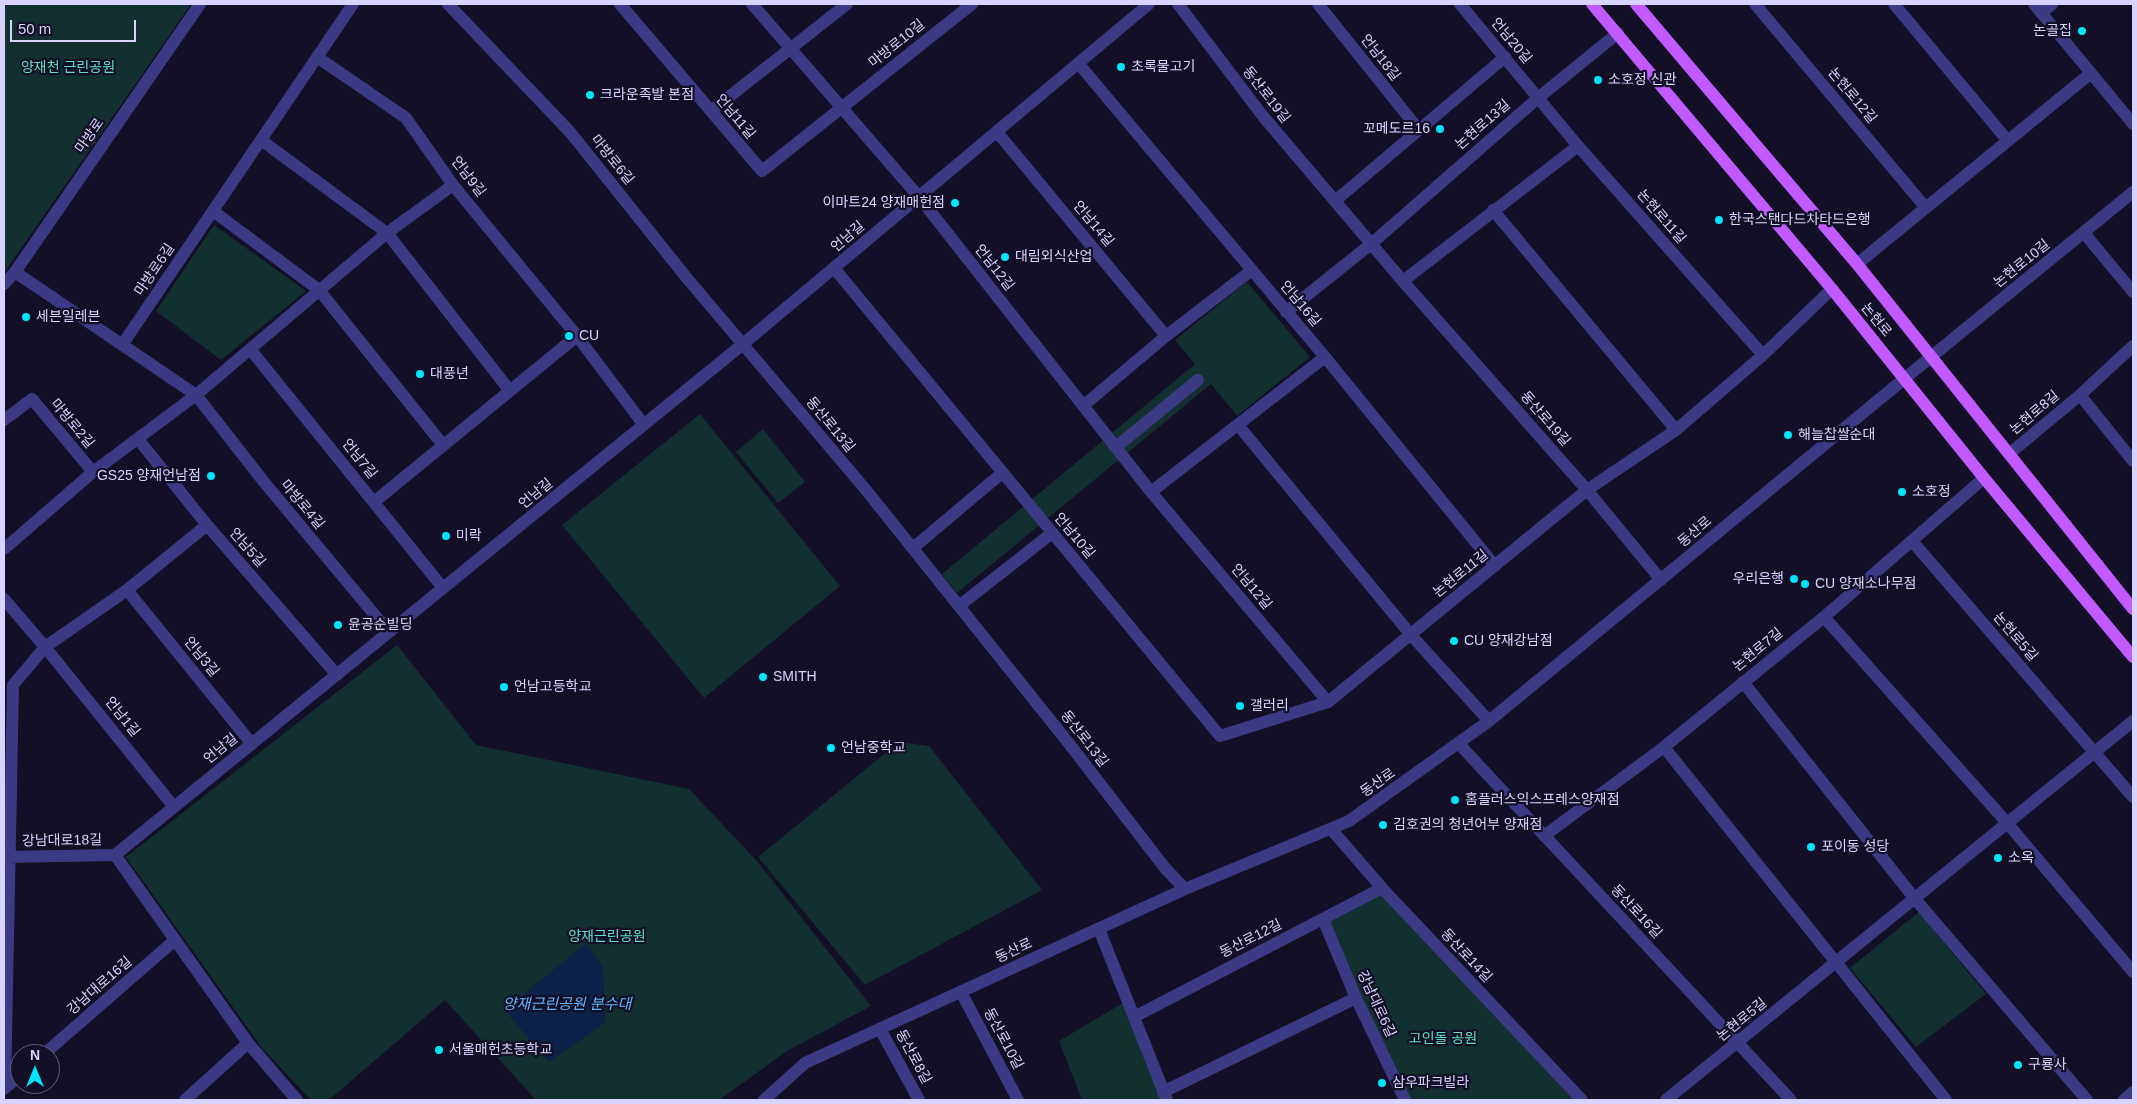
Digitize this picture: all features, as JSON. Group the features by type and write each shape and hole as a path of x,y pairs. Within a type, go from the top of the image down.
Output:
{"main road":[{"name":"논현로","path":"1592,4 1832,289 1984,478 2133,658"},
{"name":"논현로","path":"1642,6 1857,264 2133,609"}],"street":[{"name":"마방로","path":"4,284 15,272 200,4"},
{"name":"마방로6길","path":"122,345 353,4"},
{"name":"마방로6길","path":"448,4 570,132 686,277 743,344"},
{"name":"언남11길","path":"620,4 762,171 841,108"},
{"path":"752,4 919,197"},
{"path":"711,111 847,4"},
{"name":"마방로10길","path":"841,108 972,4"},
{"name":"언남길","path":"115,855 743,344 1149,4"},
{"name":"동산로19길","path":"1178,4 1262,115 1403,281 1587,490 1661,580"},
{"name":"언남18길","path":"1318,4 1419,130"},
{"name":"언남20길","path":"1460,4 1538,98"},
{"name":"논현로12길","path":"1755,4 1926,208"},
{"path":"1894,4 2008,142"},
{"path":"2052,4 2038,8 2133,124"},
{"name":"논현로13길","path":"1371,244 1538,98 1618,33"},
{"name":"언남9길","path":"317,57 406,118 453,185 577,336 644,425"},
{"path":"1335,201 1505,57"},
{"name":"언남16길","path":"1078,63 1325,357 1495,566"},
{"path":"1857,264 2091,72"},
{"name":"논현로11길","path":"1538,98 1763,356"},
{"name":"언남14길","path":"997,132 1166,336"},
{"path":"261,140 386,233 510,392"},
{"path":"1403,281 1578,146"},
{"path":"4,549 93,472 196,395 386,233 453,185"},
{"name":"논현로10길","path":"1930,357 2133,192"},
{"name":"언남12길","path":"919,197 1151,492 1328,702"},
{"path":"1493,210 1676,430"},
{"path":"213,211 319,290 444,445"},
{"path":"2084,233 2133,292"},
{"path":"1286,312 1371,244"},
{"name":"언남10길","path":"834,268 1220,736 1328,702"},
{"path":"1083,406 1166,336 1252,270"},
{"name":"마방로4길","path":"15,272 196,395 264,482 389,632"},
{"name":"논현로11길","path":"1328,702 1587,490 1676,430 1763,356 1832,289"},
{"path":"374,502 577,336"},
{"name":"동산로13길","path":"743,344 913,548 1165,868 1185,889"},
{"name":"논현로8길","path":"2009,454 2080,395 2133,346"},
{"name":"언남7길","path":"250,349 443,588"},
{"path":"1151,492 1325,357"},
{"name":"동산로","path":"764,1100 806,1063 1185,889 1350,822 1489,721 1930,357"},
{"path":"1116,447 1198,380"},
{"name":"논현로8길","path":"2080,395 2133,461"},
{"name":"마방로2길","path":"4,420 32,399 93,472"},
{"path":"1238,425 1411,635 1489,721"},
{"name":"언남5길","path":"138,439 207,525 337,675"},
{"path":"913,548 1002,473"},
{"name":"논현로7길","path":"1544,836 1664,747 1824,617 1984,478"},
{"path":"45,646 127,590 207,525"},
{"path":"959,606 1052,533"},
{"name":"논현로5길","path":"1912,541 2096,753"},
{"name":"언남3길","path":"127,590 252,744"},
{"name":"언남1길","path":"4,599 45,646 174,807"},
{"path":"1824,617 2008,824 2133,972"},
{"name":"강남대로18길","path":"4,1088 7,857 13,684 45,646"},
{"path":"1743,682 1916,898 2087,1100"},
{"name":"논현로5길","path":"1666,1100 2096,753 2133,721"},
{"name":"동산로16길","path":"1459,744 1791,1100"},
{"path":"1664,747 1946,1100"},
{"path":"2096,753 2133,797"},
{"name":"동산로14길","path":"1331,829 1382,888 1582,1100"},
{"path":"115,855 248,1043 297,1100"},
{"name":"강남대로18길","path":"7,857 115,855"},
{"name":"동산로12길","path":"1134,1017 1382,888"},
{"name":"강남대로6길","path":"1323,919 1356,998 1405,1100"},
{"path":"1099,929 1165,1096 1356,998"},
{"name":"강남대로16길","path":"55,1044 175,940"},
{"name":"동산로10길","path":"961,992 1018,1100"},
{"name":"동산로8길","path":"880,1029 919,1100"},
{"path":"184,1100 248,1043"},
{"path":"2124,1100 2133,1092"}],"green space":[{"name":"양재천 근린공원","path":"4,4 191,4 4,273"},
{"path":"214,225 306,291 221,360 156,311"},
{"path":"1247,282 1310,357 1237,416 1211,384 957,593 942,574 1195,364 1175,340"},
{"path":"700,414 840,586 704,698 562,525"},
{"path":"763,429 805,482 778,503 736,452"},
{"name":"양재근린공원","path":"397,645 476,745 689,789 757,861 871,1006 787,1051 719,1100 536,1100 445,1000 329,1100 311,1100 262,1048 126,857"},
{"path":"899,742 929,746 1042,890 865,985 758,857"},
{"name":"고인돌 공원","path":"1382,888 1582,1100 1405,1100 1323,919"},
{"path":"1919,912 1986,994 1916,1047 1850,968"},
{"path":"1128,1000 1167,1100 1082,1100 1059,1041"}],"water":[{"name":"양재근린공원 분수대","path":"586,943 603,968 606,1022 549,1062 504,1010"}],"place":[{"name":"논골집","path":"2082,31"},
{"name":"초록물고기","path":"1121,67"},
{"name":"소호정 신관","path":"1598,80"},
{"name":"크라운족발 본점","path":"590,95"},
{"name":"꼬메도르16","path":"1440,129"},
{"name":"이마트24 양재매헌점","path":"955,203"},
{"name":"한국스탠다드차타드은행","path":"1719,220"},
{"name":"대림외식산업","path":"1005,257"},
{"name":"세븐일레븐","path":"26,317"},
{"name":"CU","path":"569,336"},
{"name":"대풍년","path":"420,374"},
{"name":"해늘찹쌀순대","path":"1788,435"},
{"name":"GS25 양재언남점","path":"211,476"},
{"name":"소호정","path":"1902,492"},
{"name":"미락","path":"446,536"},
{"name":"우리은행","path":"1794,579"},
{"name":"CU 양재소나무점","path":"1805,584"},
{"name":"윤공순빌딩","path":"338,625"},
{"name":"CU 양재강남점","path":"1454,641"},
{"name":"SMITH","path":"763,677"},
{"name":"언남고등학교","path":"504,687"},
{"name":"갤러리","path":"1240,706"},
{"name":"언남중학교","path":"831,748"},
{"name":"홈플러스익스프레스양재점","path":"1455,800"},
{"name":"김호권의 청년어부 양재점","path":"1383,825"},
{"name":"포이동 성당","path":"1811,847"},
{"name":"소옥","path":"1998,858"},
{"name":"서울매헌초등학교","path":"439,1050"},
{"name":"구룡사","path":"2018,1065"},
{"name":"삼우파크빌라","path":"1382,1083"}]}
